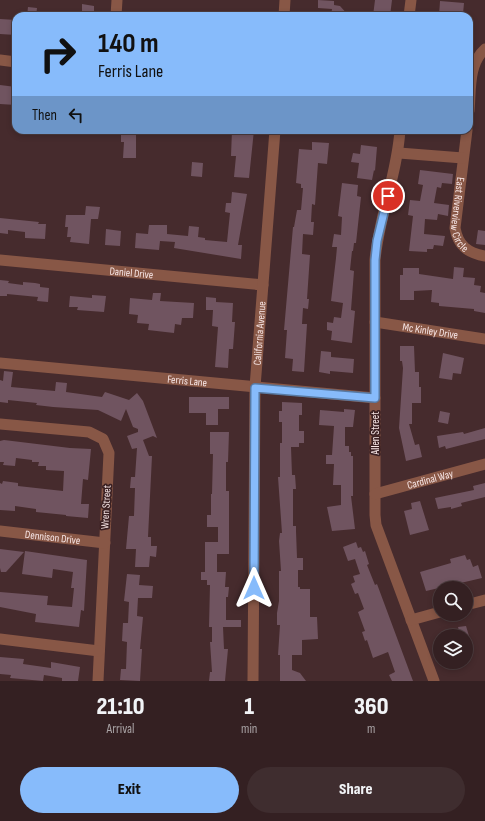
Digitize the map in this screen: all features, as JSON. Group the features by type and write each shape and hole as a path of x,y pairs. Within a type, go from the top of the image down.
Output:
{"street":[{"path":"116,12 117,0"},
{"path":"284,12 285,0"},
{"path":"409,12 410,0"},
{"path":"473,75 474,66 485,49"},
{"path":"0,60 12,62"},
{"name":"California Avenue","path":"253,681 255,388 275,134"},
{"name":"Allen Street","path":"400,134 399,153 377,241 375,322 376,524 434,681"},
{"name":"East Riverview Circle","path":"466,134 455,228 457,237 466,250 474,254 485,256"},
{"path":"399,153 463,158"},
{"name":"Daniel Drive","path":"0,260 263,285"},
{"name":"Mc Kinley Drive","path":"375,322 485,340"},
{"name":"Ferris Lane","path":"0,363 375,398"},
{"name":"Wren Street","path":"0,424 89,432 103,439 109,454 98,681"},
{"name":"Cardinal Way","path":"375,494 485,464"},
{"name":"Dennison Drive","path":"0,531 105,543"},
{"path":"473,603 485,600"},
{"path":"411,620 433,614"},
{"path":"0,639 99,651"}],"building":[{"path":"318,0 334,1 334,5 340,6 345,12 332,12 332,9 318,8"},
{"path":"375,0 392,0 390,12 374,12"},
{"path":"440,1 464,3 463,12 439,12"},
{"path":"82,4 94,6 94,12 82,12"},
{"path":"28,7 37,8 36,12 27,12"},
{"path":"0,19 12,20 12,35 0,34"},
{"path":"0,85 12,86 12,105 0,104"},
{"path":"121,134 136,134 136,158 123,158 124,142 121,142"},
{"path":"232,134 254,134 249,178 234,177 236,156 231,156"},
{"path":"312,142 329,143 327,164 318,163 315,205 312,204 311,222 314,222 313,235 303,234 302,254 310,255 307,299 309,299 308,309 303,308 302,324 307,324 304,372 292,371 293,359 285,358 287,330 284,330 293,227 297,210 301,210 303,188 301,188 301,184 296,183 299,149 312,150"},
{"path":"361,145 377,147 375,171 374,170 372,180 357,178 359,163 351,162 353,153 360,154"},
{"path":"192,162 203,163 202,177 191,176"},
{"path":"420,170 453,174 452,184 442,183 441,188 437,187 434,203 449,205 448,216 438,214 437,220 425,219 424,234 445,236 443,246 434,245 433,249 427,249 427,252 409,251 413,216 408,215 410,200 420,201 423,185 418,184"},
{"path":"342,183 358,185 357,196 361,197 356,243 354,243 352,251 350,270 354,271 351,310 355,311 352,343 331,340 332,331 327,330 327,322 333,323 334,317 341,318 343,303 331,301 337,247 332,247 334,234 341,235 342,217 338,216"},
{"path":"232,192 247,194 238,245 242,245 241,259 174,248 175,242 160,241 159,250 135,248 136,233 148,234 149,225 167,225 167,234 188,236 189,226 199,227 198,237 205,238 205,240 227,242 230,213 225,212 226,203 231,203"},
{"path":"86,206 100,207 98,219 91,219 89,244 70,242 71,237 67,237 68,227 65,227 66,215 85,215"},
{"path":"0,218 46,224 45,239 25,238 25,232 8,230 8,234 0,233"},
{"path":"106,229 121,231 120,246 105,245"},
{"path":"478,230 485,231 485,245 476,244"},
{"path":"454,267 464,268 463,277 475,278 474,285 481,286 480,292 485,293 485,313 474,311 474,309 439,306 439,303 431,302 432,290 414,291 414,300 400,300 400,275 403,275 403,268 419,268 419,274 453,279"},
{"path":"0,280 9,281 8,283 23,285 23,282 35,283 40,284 40,287 49,288 48,302 37,301 38,297 7,294 7,296 0,296"},
{"path":"153,293 161,293 160,301 194,303 193,318 182,318 181,325 175,324 174,333 148,330 149,324 137,323 138,315 129,314 130,298 152,300"},
{"path":"92,295 106,296 104,312 77,310 78,307 69,307 70,296 92,298"},
{"path":"206,297 216,298 216,302 233,303 232,322 235,322 233,349 229,349 228,368 215,367 218,327 212,326 213,310 206,310"},
{"path":"400,346 414,346 415,372 419,372 419,387 421,387 421,403 412,403 412,424 409,424 415,445 419,444 422,457 406,461 399,428 403,368 402,361 400,361"},
{"path":"321,351 331,352 331,357 354,359 353,373 330,371 330,374 319,372"},
{"path":"443,353 464,358 461,374 453,373 452,380 439,378"},
{"path":"4,371 13,372 11,387 55,391 56,382 67,383 66,392 102,397 105,392 129,400 137,393 143,401 157,438 153,436 143,440 149,456 152,456 148,537 151,537 151,546 157,546 156,557 150,556 149,567 135,567 136,549 126,549 129,516 134,516 135,488 130,488 131,477 135,477 137,448 132,449 127,436 138,432 138,429 133,427 126,409 121,421 98,410 53,407 36,405 37,403 8,400 8,403 0,402 0,380 3,381"},
{"path":"189,397 229,397 229,409 218,409 218,425 206,425 206,413 189,413"},
{"path":"282,402 302,403 302,415 299,415 299,431 304,431 304,443 299,443 299,447 291,447 292,475 295,475 296,489 293,489 293,526 296,526 297,558 303,558 303,570 298,570 298,587 300,587 300,589 310,589 310,617 317,617 318,639 302,640 302,655 292,655 292,670 300,673 306,681 280,681 280,655 278,655 280,625 277,625 277,613 279,601 279,571 281,571 279,541 280,533 282,533 278,477 280,477 280,443 282,443 282,422 279,422 279,411 282,411"},
{"path":"344,409 355,410 353,427 345,427 345,446 349,446 349,452 351,452 351,456 353,456 353,496 351,496 355,529 332,531 327,507 341,505 341,485 333,485 334,464 326,464 326,455 332,455 334,426 319,425 320,410 344,412"},
{"path":"440,411 450,413 448,424 438,422"},
{"path":"485,428 485,439 446,449 445,446 439,448 437,436 463,432 464,434"},
{"path":"210,432 229,432 228,462 226,462 226,491 229,491 229,554 217,554 217,572 226,572 225,587 229,587 228,597 226,597 226,620 241,620 241,627 223,627 224,649 228,649 225,681 209,681 210,672 212,672 210,642 212,642 212,627 209,627 210,585 207,585 207,580 201,580 201,572 205,572 205,542 218,542 218,527 207,527 207,515 211,515 212,494 213,454 210,454"},
{"path":"4,440 91,449 88,480 83,479 81,504 89,504 88,518 36,512 36,509 15,506 15,511 0,510 0,483 2,484 3,481 18,483 18,486 63,491 64,471 46,470 46,466 38,466 39,462 16,458 15,466 3,465 4,462 0,462 0,441"},
{"path":"485,483 485,497 461,503 462,506 451,509 451,507 438,509 435,498 474,490 473,486"},
{"path":"420,501 429,530 410,535 404,511 412,509 411,503"},
{"path":"356,542 358,548 361,547 363,552 365,551 369,564 367,565 375,585 377,584 413,681 392,681 389,675 395,672 388,652 373,658 367,640 365,641 362,632 365,631 358,612 364,609 358,593 355,594 351,584 355,582 353,576 360,574 355,559 348,561 343,547"},
{"path":"0,549 24,552 6,572 1,572"},
{"path":"25,551 87,560 84,611 81,610 79,627 35,622 36,614 0,607 0,592 48,596 47,605 72,607 74,588 71,588 73,572 53,569 52,578 22,574"},
{"path":"465,555 467,560 470,559 473,567 478,565 482,578 469,581 433,581 433,589 426,591 420,572 451,563 450,559"},
{"path":"127,574 140,575 139,585 153,586 152,598 138,598 137,616 143,617 140,649 142,649 140,681 120,680 121,669 126,669 127,642 122,641 123,623 128,623 129,602 124,601"},
{"path":"466,626 467,629 458,629 458,627"},
{"path":"0,657 24,659 23,664 51,668 51,662 80,667 78,681 62,681 62,678 44,675 43,681 10,678 11,675 0,674"}],"route":[{"path":"254,588 255,388 375,398 375,260 377,241 388,196"}]}
